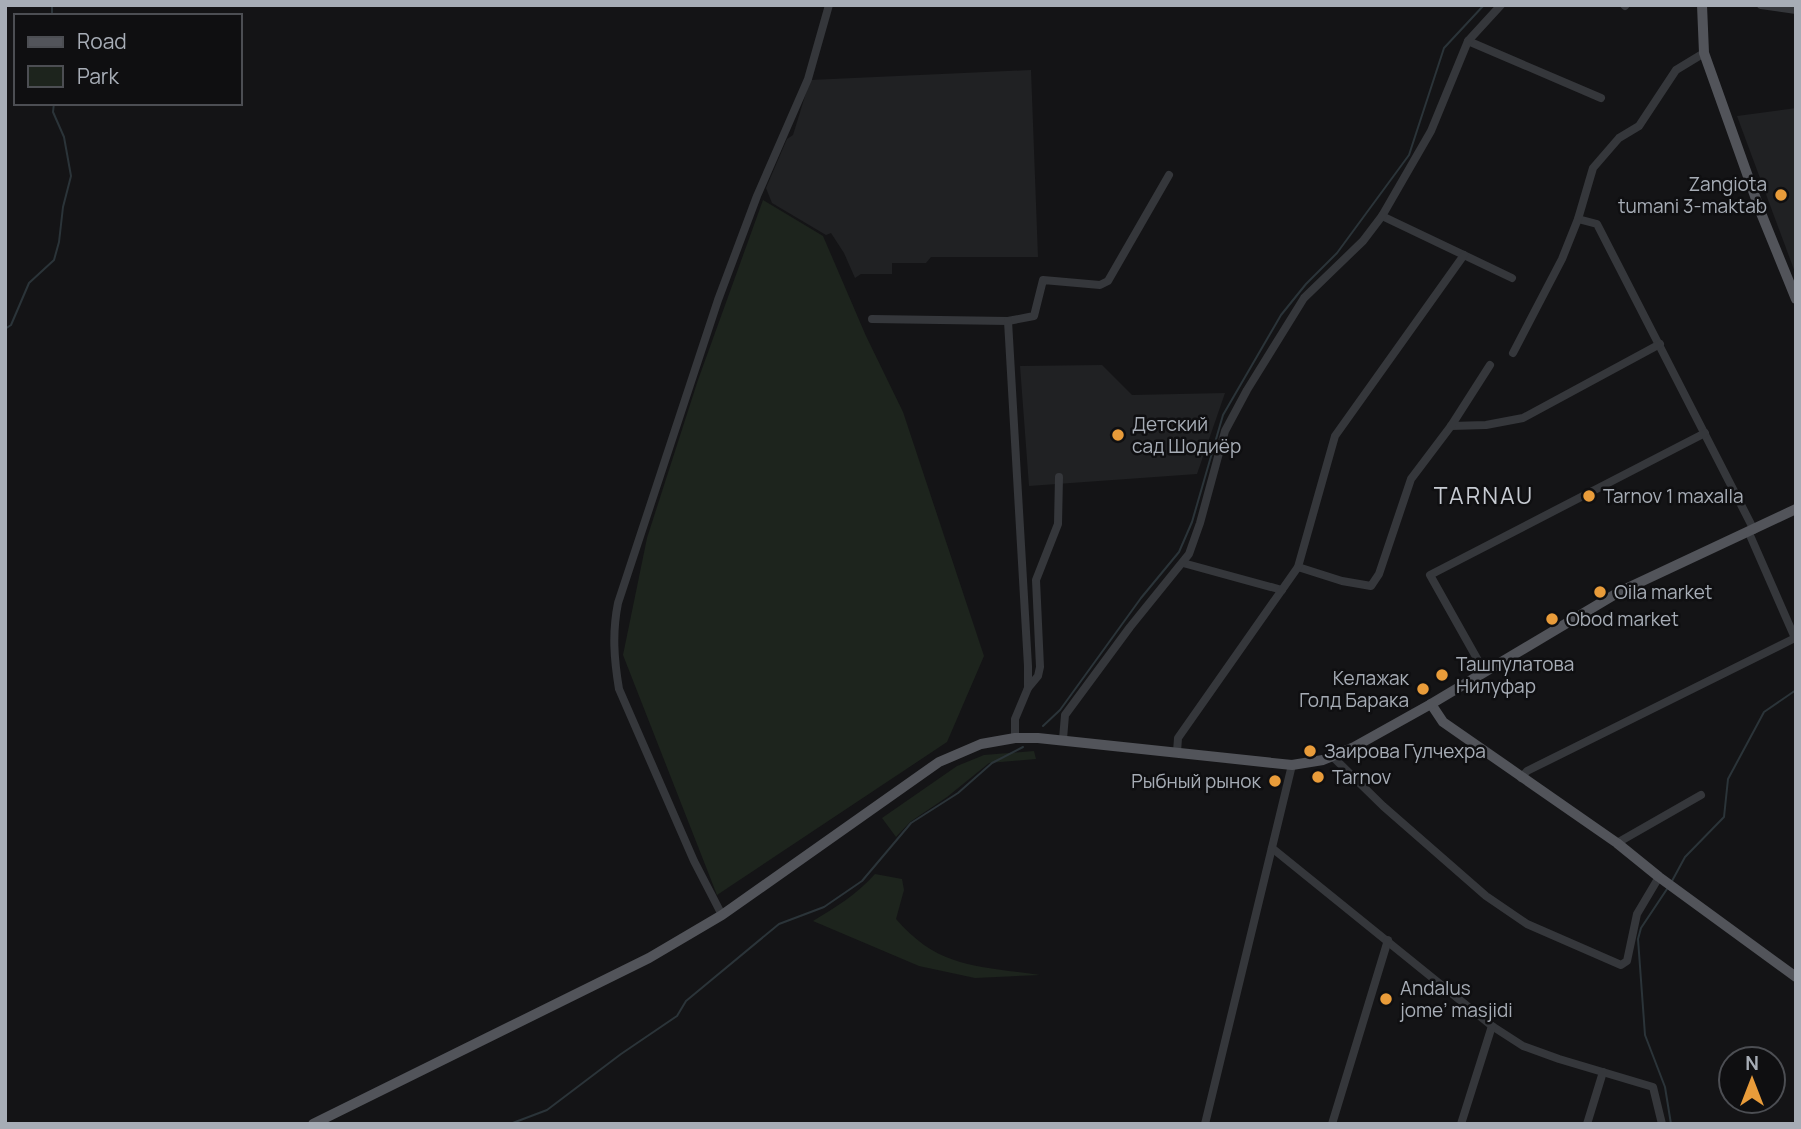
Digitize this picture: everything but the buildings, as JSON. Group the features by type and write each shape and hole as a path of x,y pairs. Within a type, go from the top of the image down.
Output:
{"main road":[{"path":"1702,5 1704,53 1761,213 1796,299"},
{"path":"313,1124 649,958 722,915 939,762 981,744 1015,738 1063,739 1292,765 1334,757 1431,704 1619,592 1796,509"},
{"path":"1431,704 1443,722 1616,843 1796,977"}],"street":[{"path":"722,915 694,862 619,689 613,624 718,300 757,196 808,79 829,5"},
{"path":"1063,739 1065,715 1129,627 1183,563 1200,523 1225,431 1247,390 1304,298 1363,241 1382,216 1431,131 1468,41 1500,5"},
{"path":"1761,5 1796,10"},
{"path":"1468,41 1601,98"},
{"path":"1513,353 1562,259 1594,168 1619,138 1639,126 1675,70 1704,53"},
{"path":"872,319 1008,321 1034,316 1043,281 1100,285 1108,281 1169,175"},
{"path":"1382,216 1512,278"},
{"path":"1521,778 1527,771 1795,638 1751,531 1660,344 1597,225 1578,219"},
{"path":"1177,752 1178,738 1298,568 1335,436 1464,255"},
{"path":"1008,321 1028,688"},
{"path":"1451,426 1486,425 1522,418 1660,344"},
{"path":"1298,568 1371,586 1379,575 1411,479 1451,426 1490,365"},
{"path":"1484,671 1430,575 1705,433"},
{"path":"1015,738 1015,719 1040,667 1035,592 1039,570 1058,524 1059,477"},
{"path":"1183,563 1282,590"},
{"path":"1334,757 1383,806 1486,896 1527,924 1621,965 1628,961 1637,914 1662,879"},
{"path":"1205,1124 1292,765"},
{"path":"1616,843 1701,795"},
{"path":"1272,848 1492,1026 1523,1045 1559,1059 1653,1087 1662,1124"},
{"path":"1332,1124 1388,940"},
{"path":"1461,1124 1492,1026"},
{"path":"1587,1124 1604,1072"}],"shaded area":[{"path":"1031,70 1038,257 931,257 926,263 892,263 892,274 861,274 855,278 831,233 826,235 772,203 766,188 787,139 793,135 810,80"},
{"name":"Zangiota tumani 3-maktab","path":"1796,108 1796,275 1737,116"},
{"name":"Детский сад Шодиёр","path":"1102,365 1132,395 1225,393 1197,474 1029,486 1020,366"}],"green space":[{"path":"763,200 823,236 866,336 903,412 984,656 947,742 717,895 623,655 647,538 698,380"},
{"path":"1034,751 1036,759 989,763 947,797 910,822 896,837 882,818 957,766 984,755"},
{"path":"875,874 902,879 904,890 896,919 928,948 979,967 1040,975 975,978 919,966 813,921 838,906"}],"waterway":[{"path":"52,5 52,14"},
{"path":"1043,726 1060,710 1141,598 1179,552 1192,522 1223,415 1281,315 1306,284 1337,253 1409,155 1444,48 1484,5"},
{"path":"5,329 11,325 29,283 54,260 59,242 63,207 71,176 64,137 53,112 54,105"},
{"path":"1672,881 1685,857 1724,817 1728,779 1764,712 1796,690"},
{"path":"510,1124 547,1110 677,1016 686,1001 779,924 824,907 862,881 911,823 958,793 992,763 1023,747"},
{"path":"1667,889 1641,928 1638,939 1645,1035 1665,1087 1671,1124"},
{"path":"426,1124 472,1124"}],"place":[{"name":"Zangiota tumani 3-maktab","path":"1781,195"},
{"name":"Детский сад Шодиёр","path":"1118,435"},
{"name":"Tarnov 1 maxalla","path":"1589,496"},
{"name":"Oila market","path":"1600,592"},
{"name":"Obod market","path":"1552,619"},
{"name":"Ташпулатова Нилуфар","path":"1442,675"},
{"name":"Келажак Голд Барака","path":"1423,689"},
{"name":"Заирова Гулчехра","path":"1310,751"},
{"name":"Tarnov","path":"1318,777"},
{"name":"Рыбный рынок","path":"1275,781"},
{"name":"Andalus jome’ masjidi","path":"1386,999"}],"district":[{"name":"TARNAU","path":"1484,495"}]}
